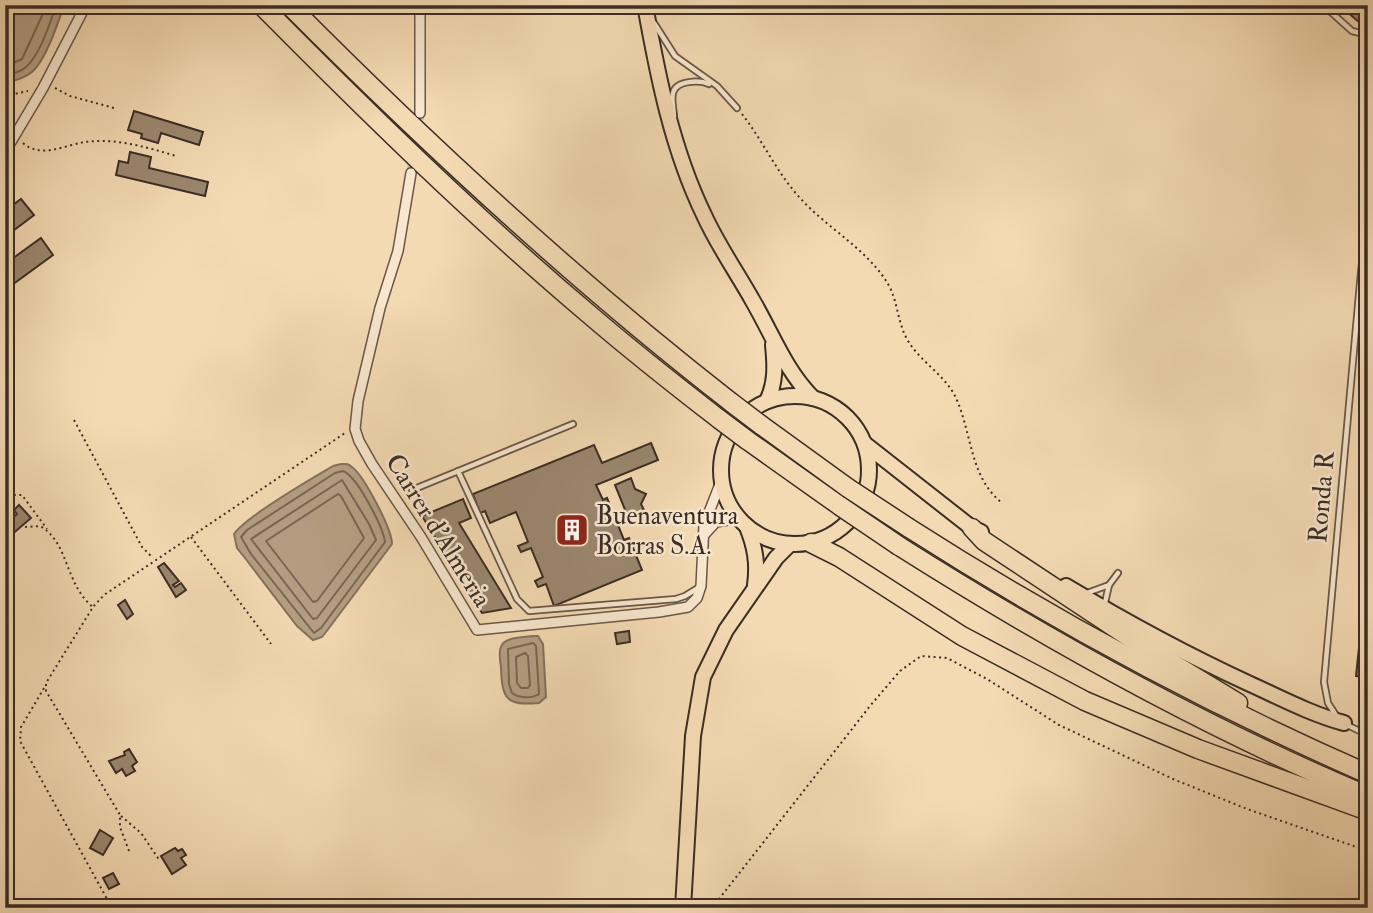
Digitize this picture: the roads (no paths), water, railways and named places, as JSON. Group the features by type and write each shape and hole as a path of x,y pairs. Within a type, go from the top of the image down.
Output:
{"highway":[{"path":"261,5 395,137 540,271 631,349 747,440 899,546 1015,618 1142,689 1273,754 1368,796"},
{"path":"289,5 403,117 541,245 632,324 761,425 849,488 909,528 1077,630 1166,679 1263,727 1368,774"},
{"path":"972,528 984,541 1079,605 1206,684 1254,711 1368,764"},
{"path":"811,543 839,557 971,641 1085,701 1198,749 1368,811"}],"main road":[{"path":"645,8 673,135 704,216 796,380 813,398"},
{"path":"767,401 772,393 775,372 773,340"},
{"path":"755,587 758,566 755,548 727,500 722,479 725,447 734,428 749,412 767,401 794,396 813,398 832,406 848,418 865,444 972,528 1104,608 1227,673 1321,716 1344,723"},
{"path":"742,522 767,539 790,544 811,543 840,530 860,506 869,476 865,444"},
{"path":"683,908 692,754 700,689 715,649 755,587 790,544"}],"street":[{"path":"5,152 86,5"},
{"path":"419,5 420,113"},
{"name":"Carrer d'Almeria","path":"411,173 398,251 377,321 358,401 355,429 372,464 477,629 682,609 693,603 701,586"},
{"path":"701,586 704,525 722,479"},
{"path":"704,536 716,522 742,522"}],"lane":[{"path":"1323,5 1352,32 1368,35"},
{"path":"645,8 675,56 717,86 737,108"},
{"path":"673,135 673,94 676,89 683,83 703,81 717,86"},
{"name":"Ronda R","path":"1344,723 1330,708 1324,682 1361,272 1368,243"},
{"path":"412,490 573,424"},
{"path":"458,471 517,599 529,611 676,599 701,586"},
{"path":"1104,608 1109,585 1118,573"},
{"path":"1079,593 1088,593 1109,585"},
{"path":"1344,723 1368,735"}],"water":[{"path":"5,5 64,5 51,41 37,66 26,76 5,83"},
{"path":"347,464 357,472 370,491 383,515 392,544 322,637 313,640 297,626 237,548 234,534 251,518 280,498 333,466"},
{"path":"538,636 543,644 546,697 539,703 513,701 508,698 503,687 500,650 507,640"}],"tunnel":[{"path":"411,173 420,113"}],"place":[{"name":"Buenaventura Borras S.A.","path":"572,530"}]}
